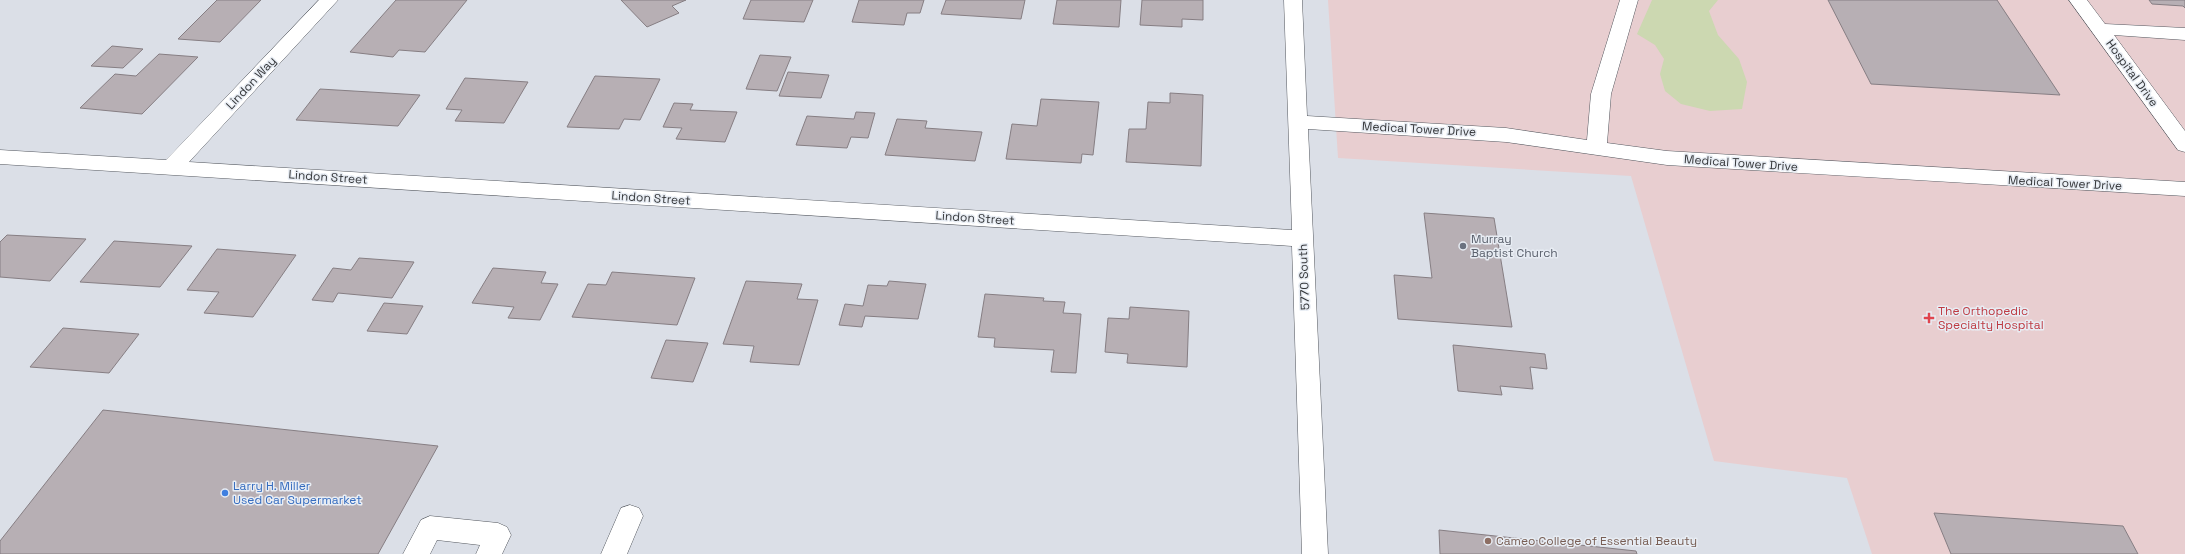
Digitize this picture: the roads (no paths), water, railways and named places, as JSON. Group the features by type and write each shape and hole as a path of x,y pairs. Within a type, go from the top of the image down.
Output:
{"street":[{"name":"Lindon Way","path":"172,167 329,0"},
{"name":"5770 South","path":"1293,0 1315,554"},
{"path":"1596,149 1601,94 1629,0"},
{"name":"Hospital Drive","path":"2078,0 2185,146"},
{"path":"2100,29 2185,34"},
{"name":"Medical Tower Drive","path":"1299,122 1506,135 1667,158 2185,189"},
{"name":"Lindon Street","path":"0,157 1303,239"},
{"path":"614,554 630,516"},
{"path":"416,554 430,528 498,535 489,554"}],"place":[{"name":"Murray Baptist Church","path":"1463,246"},
{"name":"The Orthopedic Specialty Hospital","path":"1929,318"},
{"name":"Larry H. Miller Used Car Supermarket","path":"225,493"},
{"name":"Cameo College of Essential Beauty","path":"1488,541"}]}
